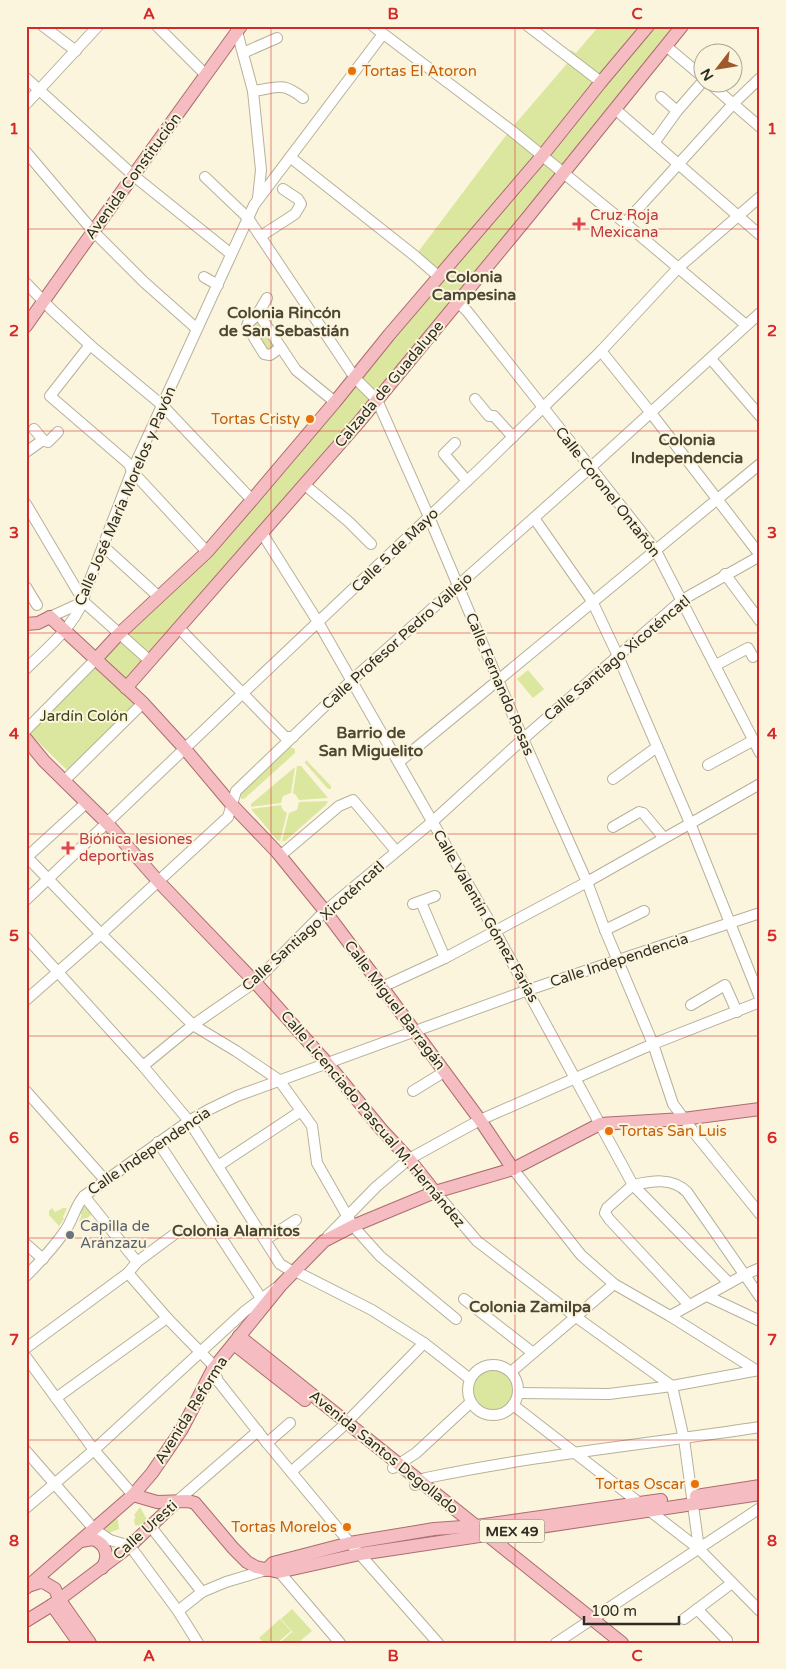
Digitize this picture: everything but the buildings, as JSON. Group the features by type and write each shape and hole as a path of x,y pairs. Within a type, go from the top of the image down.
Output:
{"main road":[{"name":"Calzada de Guadalupe","path":"96,660 119,634 207,552 355,378 438,276 542,156 648,26"},
{"name":"Calzada de Guadalupe","path":"126,688 305,485 377,400 682,26"},
{"name":"Avenida Constitución","path":"26,326 238,28"},
{"path":"26,616 50,617"},
{"path":"26,624 38,623 50,617"},
{"name":"Calle Miguel Barragán","path":"50,617 143,703 232,805 280,856 325,911 382,987 480,1120 513,1169"},
{"name":"Calle Licenciado Pascual M. Hernández","path":"26,739 44,761 106,823 255,982 327,1063 435,1192"},
{"path":"600,1124 683,1118 760,1109"},
{"name":"Avenida Reforma","path":"28,1585 131,1496 152,1472 182,1429 213,1369 281,1285 324,1241 350,1221 435,1192 513,1169 600,1124"},
{"name":"Avenida Santos Degollado","path":"237,1340 589,1621 622,1643"},
{"name":"MEX 49","path":"693,1501 760,1486"},
{"name":"MEX 49","path":"272,1568 322,1556 360,1554 478,1531 645,1507 760,1494"},
{"path":"131,1496 153,1501 188,1501 195,1503 247,1562 256,1567 272,1568"},
{"path":"131,1496 148,1503 156,1512 155,1522"},
{"name":"Calle Uresti","path":"26,1621 56,1602 130,1546 176,1502"},
{"name":"MEX 49","path":"322,1556 350,1543 434,1530 478,1531"},
{"path":"81,1541 93,1539 103,1545 107,1557 106,1563 102,1568"},
{"path":"28,1585 40,1582 50,1585 54,1589 56,1602 79,1643"},
{"path":"56,1602 90,1643"},
{"name":"Avenida Santos Degollado","path":"589,1621 611,1643"}],"street":[{"path":"43,26 76,51"},
{"path":"26,104 98,26"},
{"path":"157,26 206,75"},
{"path":"373,26 512,131 746,325"},
{"path":"528,26 601,82"},
{"path":"238,28 253,91 261,170 258,199"},
{"name":"Calle José María Morelos y Pavón","path":"26,668 64,631 84,602 86,590 132,471 258,199 383,34"},
{"path":"243,53 278,38"},
{"path":"666,46 694,70"},
{"path":"26,78 134,176 231,254"},
{"path":"625,223 733,104 760,78"},
{"path":"253,91 283,86 291,88 303,98"},
{"path":"654,143 694,91"},
{"path":"719,92 760,127"},
{"path":"661,97 677,111"},
{"path":"615,109 760,235"},
{"path":"26,152 93,231 144,282 197,329"},
{"path":"290,157 438,276"},
{"path":"261,170 267,178 278,173"},
{"name":"Calle Fernando Rosas","path":"205,177 248,218 355,378 377,400 459,584 522,739 587,882 653,1044 673,1104 760,1214"},
{"path":"260,236 296,214 301,204 298,198 283,189"},
{"name":"Calle 5 de Mayo","path":"26,900 543,408 601,351 678,268 760,197"},
{"path":"204,277 218,284"},
{"path":"26,283 90,346 162,405 252,500"},
{"path":"267,298 257,315 246,326 264,354 270,354 280,348"},
{"name":"Calle Coronel Ontañón","path":"458,302 656,549 760,752"},
{"name":"Calle Profesor Pedro Vallejo","path":"26,1000 228,816 236,791 352,680 760,313"},
{"path":"257,315 260,316 296,370 334,401"},
{"path":"90,346 50,396 129,464 132,471 207,552"},
{"path":"601,351 760,555"},
{"path":"711,359 760,416"},
{"path":"475,399 489,416 494,416 513,437"},
{"path":"34,429 43,440 48,442 58,432"},
{"path":"26,452 43,440"},
{"path":"455,443 444,454 468,480"},
{"path":"399,762 760,464"},
{"path":"305,485 349,522 371,544"},
{"path":"26,504 84,602 150,661"},
{"path":"534,518 592,601 618,656 690,823 760,998"},
{"name":"Calle Valentín Gómez Farías","path":"262,533 318,622 399,762 528,990 633,1185 729,1283"},
{"path":"103,546 159,597"},
{"name":"Calle Santiago Xicoténcatl","path":"143,1066 193,1025 255,982 325,911 432,822 522,739 682,600 760,555"},
{"path":"725,574 760,621"},
{"path":"26,587 37,605"},
{"path":"50,617 84,602"},
{"path":"179,628 285,737 293,736"},
{"path":"716,665 748,648 753,657"},
{"path":"26,730 96,660"},
{"path":"64,781 143,703"},
{"path":"708,764 754,740"},
{"path":"613,779 657,747"},
{"path":"382,987 445,958 587,882 760,784"},
{"path":"280,856 339,806 353,800 396,851"},
{"path":"86,803 27,856 100,934 193,1025 279,1080 312,1126 317,1163 350,1221 380,1256 456,1319"},
{"path":"613,827 639,812 643,813 664,838"},
{"path":"435,896 417,903 445,958"},
{"path":"605,930 644,911"},
{"name":"Calle Independencia","path":"26,1276 66,1229 75,1208 84,1196 158,1142 208,1110 279,1080 528,990 760,913"},
{"path":"26,937 143,1066 189,1121 280,1264 372,1310 424,1343 470,1379"},
{"path":"691,1005 725,985 737,1012"},
{"path":"350,1221 376,1187 409,1159 480,1120 653,1044 760,1002"},
{"path":"414,1091 444,1072"},
{"path":"26,1092 105,1180"},
{"path":"218,1166 301,1111"},
{"path":"158,1142 261,1298"},
{"name":"Calle Miguel Barragán","path":"513,1169 580,1255 614,1284 758,1370"},
{"path":"689,1305 605,1213 607,1208 633,1185 659,1180 682,1187 760,1297"},
{"name":"Calle Licenciado Pascual M. Hernández","path":"435,1192 477,1241 576,1317 672,1386"},
{"path":"84,1196 137,1262"},
{"path":"265,1240 296,1220"},
{"path":"26,1348 128,1273 137,1262 176,1233"},
{"path":"26,1244 42,1259"},
{"path":"670,1316 744,1274 760,1268"},
{"path":"128,1273 167,1318 211,1363 218,1381 267,1443 350,1543 438,1643"},
{"path":"511,1372 614,1284"},
{"path":"26,1508 94,1450 245,1311 281,1285"},
{"path":"707,1296 760,1321"},
{"path":"464,1299 533,1353"},
{"path":"56,1398 167,1318"},
{"path":"291,1472 344,1426 424,1343"},
{"path":"26,1357 94,1450 131,1496"},
{"path":"496,1365 504,1367 511,1372 518,1384 518,1393 513,1405 506,1412 492,1415 479,1411 470,1402 468,1387 470,1379 480,1368 496,1365"},
{"path":"518,1393 609,1394 672,1386 758,1370"},
{"path":"672,1386 684,1439 699,1549"},
{"path":"396,1466 416,1453 470,1402"},
{"path":"513,1405 699,1549 760,1611"},
{"path":"267,1443 290,1423"},
{"path":"418,1483 437,1475 572,1452 684,1439 760,1427"},
{"name":"Calle Uresti","path":"176,1502 258,1431"},
{"path":"26,1451 94,1528 110,1540 121,1545 130,1546 178,1611 198,1643"},
{"path":"556,1643 760,1508"},
{"path":"155,1522 202,1592"},
{"path":"178,1611 202,1592 226,1582 272,1568 340,1643"},
{"path":"684,1619 732,1583"},
{"path":"697,1609 727,1640"}],"green space":[{"path":"599,26 643,26 601,80 569,55 571,50 576,53"},
{"path":"652,26 678,26 562,169 262,527 122,683 99,661 210,555 438,276 415,256 510,130 571,59 601,82"},
{"path":"258,319 274,345 266,351 250,322"},
{"name":"Jardín Colón","path":"95,664 136,704 69,772 28,732"},
{"path":"528,670 544,689 533,698 517,679"},
{"path":"290,747 295,749 295,753 244,799 241,799 240,794"},
{"path":"306,760 331,786 331,789 328,789 305,763"},
{"path":"297,766 301,766 328,798 299,800 293,793"},
{"path":"295,767 291,793 283,796 281,803 251,807 251,804"},
{"path":"328,801 326,805 285,841 282,841 289,813 297,810 299,802"},
{"path":"281,805 287,813 280,841 277,840 251,809"},
{"path":"83,1205 92,1214 81,1223 79,1221 82,1215 77,1211"},
{"path":"52,1208 55,1212 67,1208 64,1219 59,1226 49,1215 49,1211"},
{"path":"489,1367 497,1367 509,1373 515,1389 509,1405 497,1411 489,1411 477,1405 471,1393 471,1385 477,1373"},
{"path":"140,1507 147,1520 142,1526 135,1525 134,1519 136,1518 134,1515"},
{"path":"115,1517 118,1520 119,1529 109,1533 103,1528"},
{"path":"292,1609 312,1631 300,1641 301,1643 280,1643 292,1632 298,1638 281,1619"},
{"path":"280,1619 291,1631 277,1643 264,1643 259,1638"}],"place":[{"name":"Tortas El Atoron","path":"352,71"},
{"name":"Cruz Roja Mexicana","path":"579,224"},
{"name":"Tortas Cristy","path":"310,419"},
{"name":"Biónica lesiones deportivas","path":"68,848"},
{"name":"Tortas San Luis","path":"609,1131"},
{"name":"Capilla de Aránzazu","path":"70,1235"},
{"name":"Tortas Oscar","path":"695,1484"},
{"name":"Tortas Morelos","path":"347,1527"}],"district":[{"name":"Colonia Campesina","path":"474,285"},
{"name":"Colonia Rincón de San Sebastián","path":"284,321"},
{"name":"Colonia Independencia","path":"687,448"},
{"name":"Barrio de San Miguelito","path":"371,741"},
{"name":"Colonia Alamitos","path":"236,1230"},
{"name":"Colonia Zamilpa","path":"530,1306"}]}
